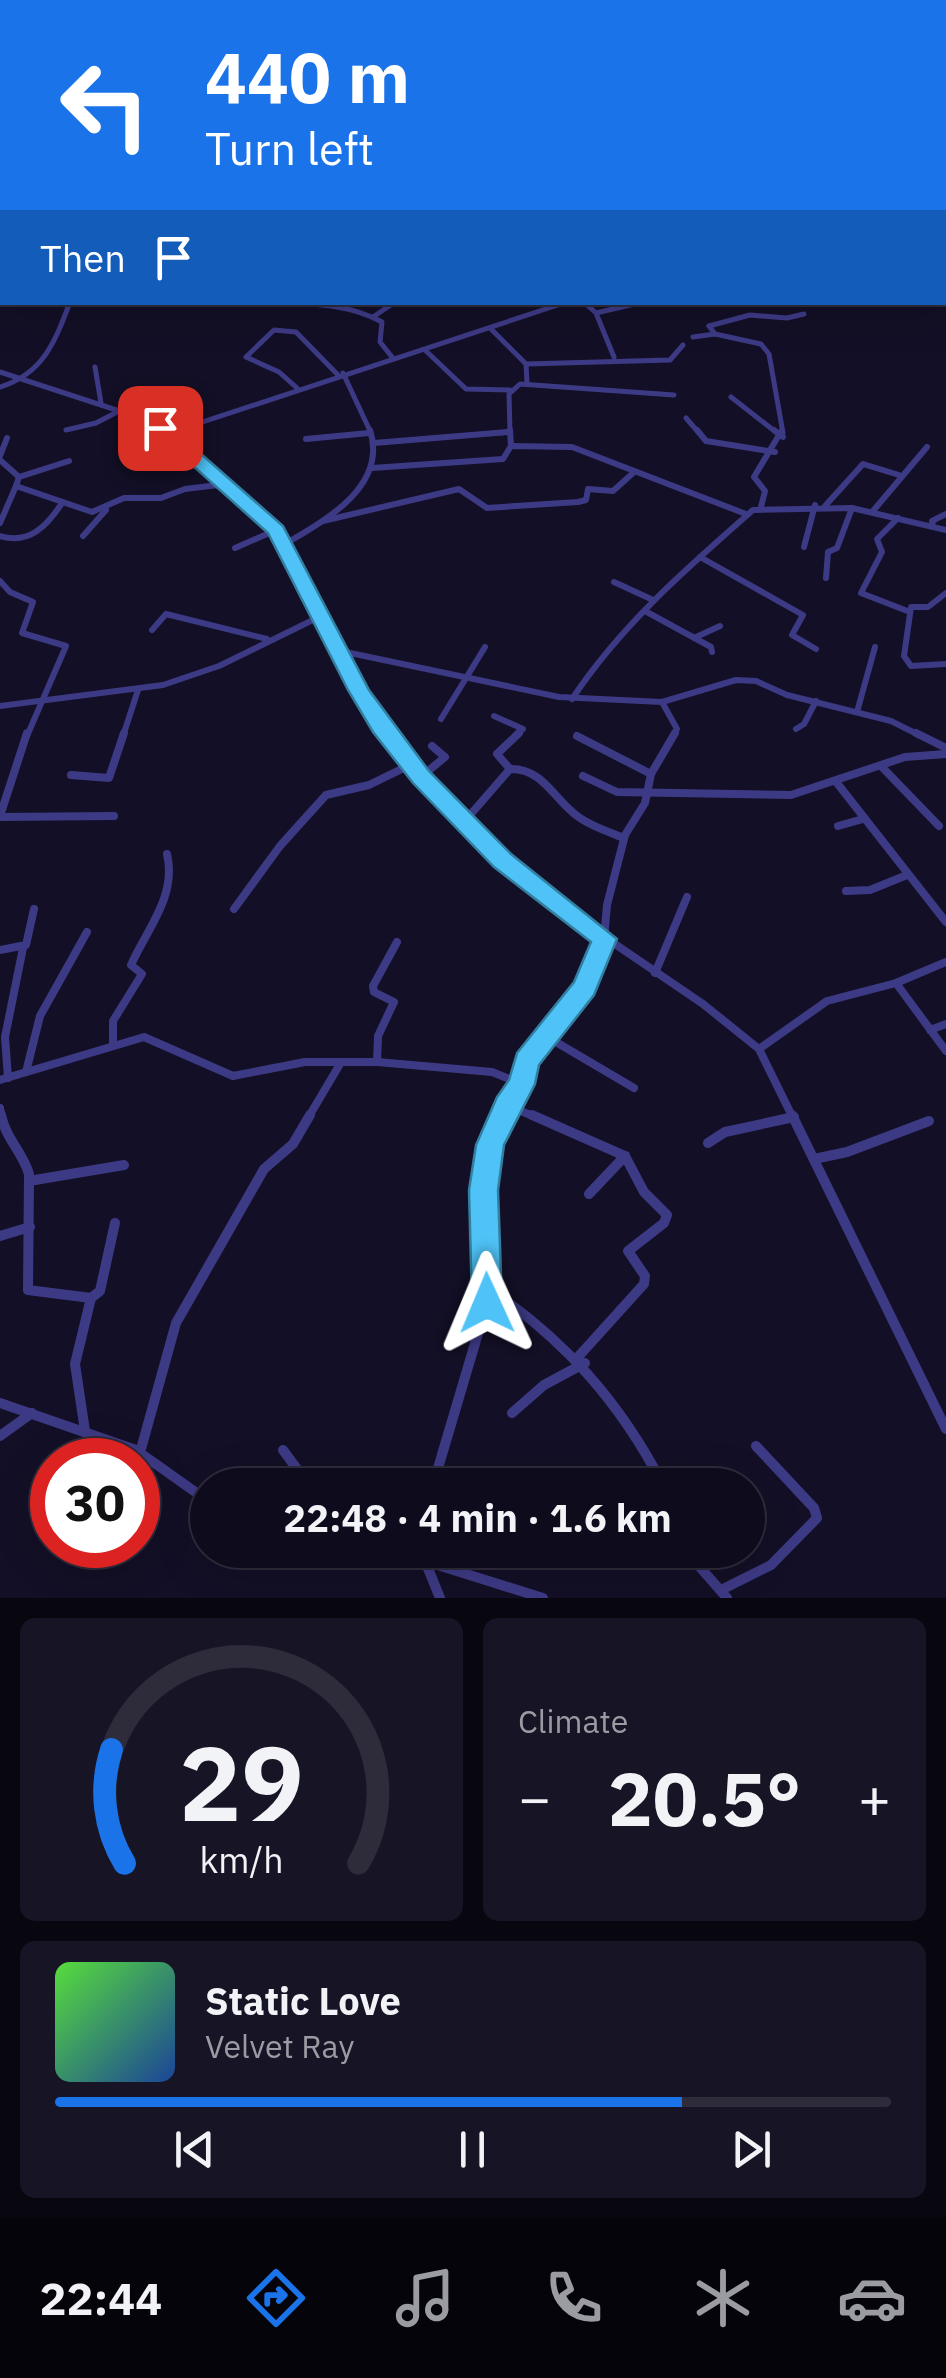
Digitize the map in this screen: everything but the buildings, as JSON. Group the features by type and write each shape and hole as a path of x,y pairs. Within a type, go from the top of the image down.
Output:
{"street":[{"path":"0,387 26,378 56,340 69,305"},
{"path":"343,305 374,317 384,328 380,342 396,357"},
{"path":"374,317 391,305"},
{"path":"168,433 558,305"},
{"path":"587,305 596,313 614,357"},
{"path":"596,313 630,305"},
{"path":"715,334 710,325 750,316 787,318 804,314"},
{"path":"492,328 526,364 526,383"},
{"path":"286,544 323,521 372,468 374,443 341,374 296,332 274,330 246,357 279,372 297,388"},
{"path":"693,337 715,334 746,338 766,348 782,413 782,437 754,478 765,492 762,507"},
{"path":"526,364 581,364 614,357 670,360 684,345"},
{"path":"425,350 466,389 510,390 526,383 674,394"},
{"path":"579,388 581,364"},
{"path":"95,367 101,403"},
{"path":"0,372 121,410 168,433 226,484 286,544 336,650 380,726 421,777 511,868 759,1049 946,1428"},
{"path":"372,468 503,459 511,446 510,390"},
{"path":"732,397 782,437"},
{"path":"66,430 96,423 121,410"},
{"path":"686,418 706,441 775,452"},
{"path":"306,439 349,431 369,433"},
{"path":"374,443 508,432"},
{"path":"7,438 1,461 19,477"},
{"path":"511,446 572,447 633,472 690,489 746,514"},
{"path":"873,511 927,447"},
{"path":"19,477 68,462"},
{"path":"825,506 863,464 900,475"},
{"path":"323,521 459,488 468,490 487,508 578,502 586,500 592,488 613,491 633,472"},
{"path":"0,524 19,477"},
{"path":"83,536 124,498 161,498 182,489 226,484"},
{"path":"16,486 46,494 84,512 110,508"},
{"path":"0,536 11,540 41,532 62,504"},
{"path":"804,547 815,505"},
{"path":"572,699 596,663 653,600 746,514 762,507 815,505 873,511 946,530"},
{"path":"826,578 828,552 837,548 852,508"},
{"path":"934,527 932,521 946,514"},
{"path":"898,518 878,538 882,552 861,594 910,612"},
{"path":"234,548 276,530"},
{"path":"700,557 803,615 792,636 816,649"},
{"path":"0,581 10,592 33,602 22,632 66,646 38,702 0,816 114,816"},
{"path":"614,582 653,600"},
{"path":"946,593 936,603 913,606 904,662 946,664"},
{"path":"645,611 712,652"},
{"path":"152,630 161,618 170,615 266,640"},
{"path":"0,706 138,690 205,672 321,616"},
{"path":"694,638 720,626"},
{"path":"858,712 874,647"},
{"path":"441,718 484,648"},
{"path":"336,650 572,699 662,702 742,680 899,724 946,751"},
{"path":"71,775 109,778 138,690"},
{"path":"796,730 804,724 816,701"},
{"path":"439,1468 480,1333 488,1288 484,1174 506,1105 522,1084 526,1061 585,987 604,939 605,916 624,838 648,792 651,774 676,732 662,702"},
{"path":"494,716 523,729 497,754 510,769 532,772 578,818 624,838"},
{"path":"577,736 651,774"},
{"path":"421,777 445,757 432,746"},
{"path":"583,776 611,791 791,796 908,756 946,751"},
{"path":"234,909 326,795 364,787 412,764"},
{"path":"881,766 939,826"},
{"path":"464,822 510,769"},
{"path":"837,783 946,922"},
{"path":"838,826 864,819"},
{"path":"113,1046 113,1021 142,974 132,968 133,958 167,891 172,873 167,854"},
{"path":"846,891 870,890 907,875"},
{"path":"655,973 688,896"},
{"path":"34,909 5,1037 4,1079 152,1038 233,1076 305,1062 378,1062 482,1071 522,1084"},
{"path":"26,1072 28,1044 40,1012 87,932"},
{"path":"378,1062 378,1036 394,1002 374,992 373,986 396,942"},
{"path":"0,950 23,948"},
{"path":"759,1049 823,1003 896,982 946,962"},
{"path":"896,982 946,1052"},
{"path":"930,1030 946,1024"},
{"path":"544,1035 634,1088"},
{"path":"144,1438 173,1328 264,1169 293,1144 340,1064"},
{"path":"506,1105 600,1140 625,1156 644,1192 668,1218 628,1251 646,1276 644,1284 581,1360 512,1413"},
{"path":"0,1108 4,1141 24,1158 29,1181 28,1290 91,1298"},
{"path":"708,1143 725,1132 794,1116"},
{"path":"814,1160 847,1152 929,1121"},
{"path":"589,1194 625,1156"},
{"path":"29,1181 124,1164"},
{"path":"85,1430 75,1364 91,1298 100,1291 114,1223"},
{"path":"0,1236 30,1227"},
{"path":"488,1288 535,1317 581,1360 655,1468"},
{"path":"0,1404 109,1438"},
{"path":"0,1436 32,1413"},
{"path":"701,1568 724,1594 771,1565 817,1518 814,1508 756,1446"},
{"path":"282,1450 296,1468"},
{"path":"160,1461 190,1484"},
{"path":"428,1568 440,1598"},
{"path":"455,1568 543,1598"}],"route":[{"path":"160,428 257,508 276,530 358,690 380,726 421,777 502,860 604,939 585,987 549,1027 526,1061 522,1084 506,1105 490,1145 484,1190 487,1303"}]}
